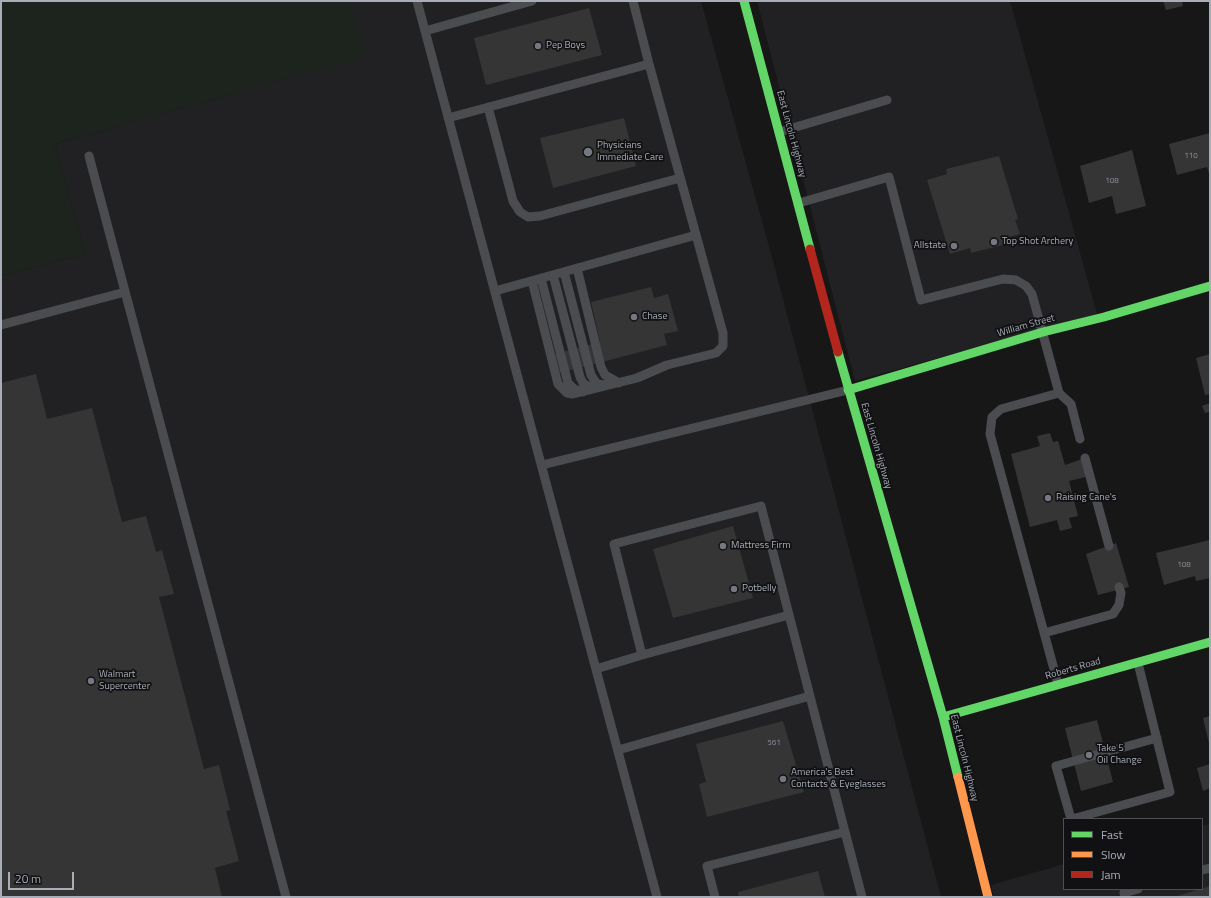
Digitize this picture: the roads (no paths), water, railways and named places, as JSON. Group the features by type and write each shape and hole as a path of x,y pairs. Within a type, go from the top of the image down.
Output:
{"main road":[{"name":"East Lincoln Highway","path":"744,1 799,202 848,390 943,717 988,897"},
{"name":"William Street","path":"848,390 1043,332 1104,317 1210,286"},
{"name":"Roberts Road","path":"943,717 1210,642"}],"lane":[{"path":"417,1 657,897"},
{"path":"425,31 532,1"},
{"path":"537,279 558,384 567,393 573,394 583,392 637,378 667,365 716,353 723,346 723,333 633,1"},
{"path":"448,118 649,64"},
{"path":"779,132 887,100"},
{"path":"488,107 513,201 520,212 528,218 680,178"},
{"path":"89,156 286,897"},
{"path":"799,202 889,177 921,300 1003,279 1016,280 1026,286 1032,294 1059,393 1071,404 1080,439"},
{"path":"495,291 696,235"},
{"path":"577,268 601,367 605,375 619,383"},
{"path":"564,272 591,375 597,384 607,386"},
{"path":"553,275 580,377 583,384 593,389"},
{"path":"1,325 125,292"},
{"path":"542,465 848,390"},
{"path":"1058,685 990,434 992,417 1001,409 1059,393"},
{"path":"1085,458 1109,546"},
{"path":"642,655 614,544 761,506 862,897"},
{"path":"1044,634 1113,614 1119,605 1121,593 1120,587"},
{"path":"596,669 789,615"},
{"path":"1076,818 1170,792 1138,663"},
{"path":"618,750 810,696"},
{"path":"1072,818 1056,766 1157,738"},
{"path":"715,897 707,866 845,832"},
{"path":"1125,897 1124,893 1134,890"}],"place":[{"name":"Pep Boys","path":"538,46"},
{"name":"Physicians Immediate Care","path":"588,152"},
{"name":"Top Shot Archery","path":"994,242"},
{"name":"Allstate","path":"954,246"},
{"name":"Chase","path":"634,317"},
{"name":"Raising Cane's","path":"1048,498"},
{"name":"Mattress Firm","path":"723,546"},
{"name":"Potbelly","path":"734,589"},
{"name":"Walmart Supercenter","path":"91,681"},
{"name":"Take 5 Oil Change","path":"1089,755"},
{"name":"America's Best Contacts & Eyeglasses","path":"783,779"}]}
